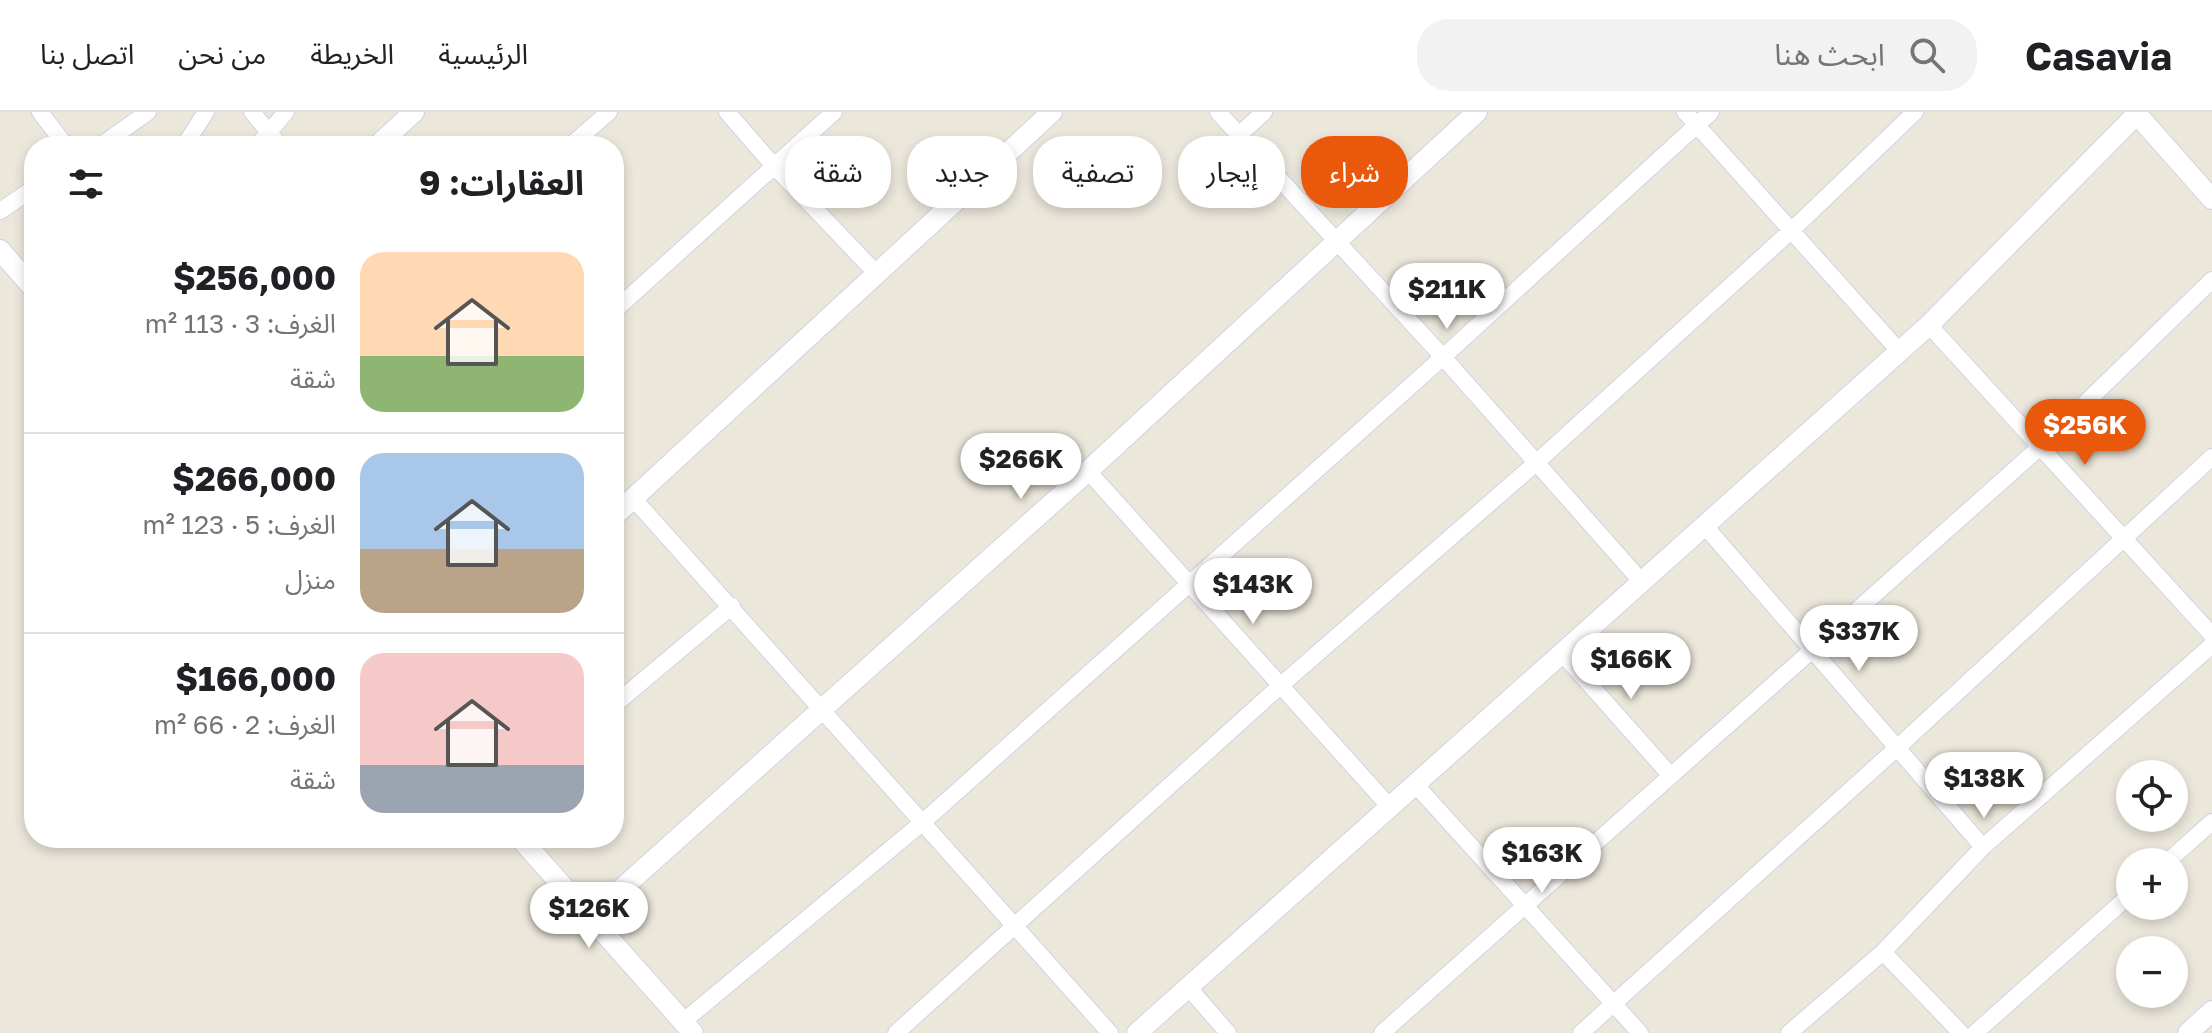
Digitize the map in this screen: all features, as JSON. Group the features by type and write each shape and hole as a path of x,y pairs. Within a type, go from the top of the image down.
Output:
{"street":[{"path":"40,112 58,136"},
{"path":"114,136 148,112"},
{"path":"190,136 206,112"},
{"path":"252,112 265,136"},
{"path":"272,136 286,112"},
{"path":"388,136 414,112"},
{"path":"581,136 609,112"},
{"path":"727,112 876,273"},
{"path":"624,302 834,112"},
{"path":"624,503 1052,112"},
{"path":"1218,112 1443,357 1641,581"},
{"path":"1240,134 1264,112"},
{"path":"589,918 1088,471 1477,112"},
{"path":"1685,112 1900,352"},
{"path":"529,848 688,1027 923,822 1443,357 1711,112"},
{"path":"896,1033 1280,686 1537,462 1792,230 1915,112"},
{"path":"1137,1033 1388,805 1900,352 2136,113 2212,199"},
{"path":"0,211 24,195"},
{"path":"0,250 24,278"},
{"path":"1382,1033 2039,448 2212,280"},
{"path":"1929,325 2212,635"},
{"path":"1581,1033 2126,539 2212,457"},
{"path":"1088,471 1388,805"},
{"path":"624,511 732,606 1110,1033"},
{"path":"1704,525 1983,847"},
{"path":"624,697 732,606"},
{"path":"1789,1033 1883,952 1983,847 2212,645"},
{"path":"1561,652 1671,776"},
{"path":"1414,783 1640,1033"},
{"path":"2183,848 2212,822"},
{"path":"1975,1033 2116,907"},
{"path":"1883,952 1961,1033"},
{"path":"1188,987 1228,1033"},
{"path":"2188,1033 2212,1011"}]}
